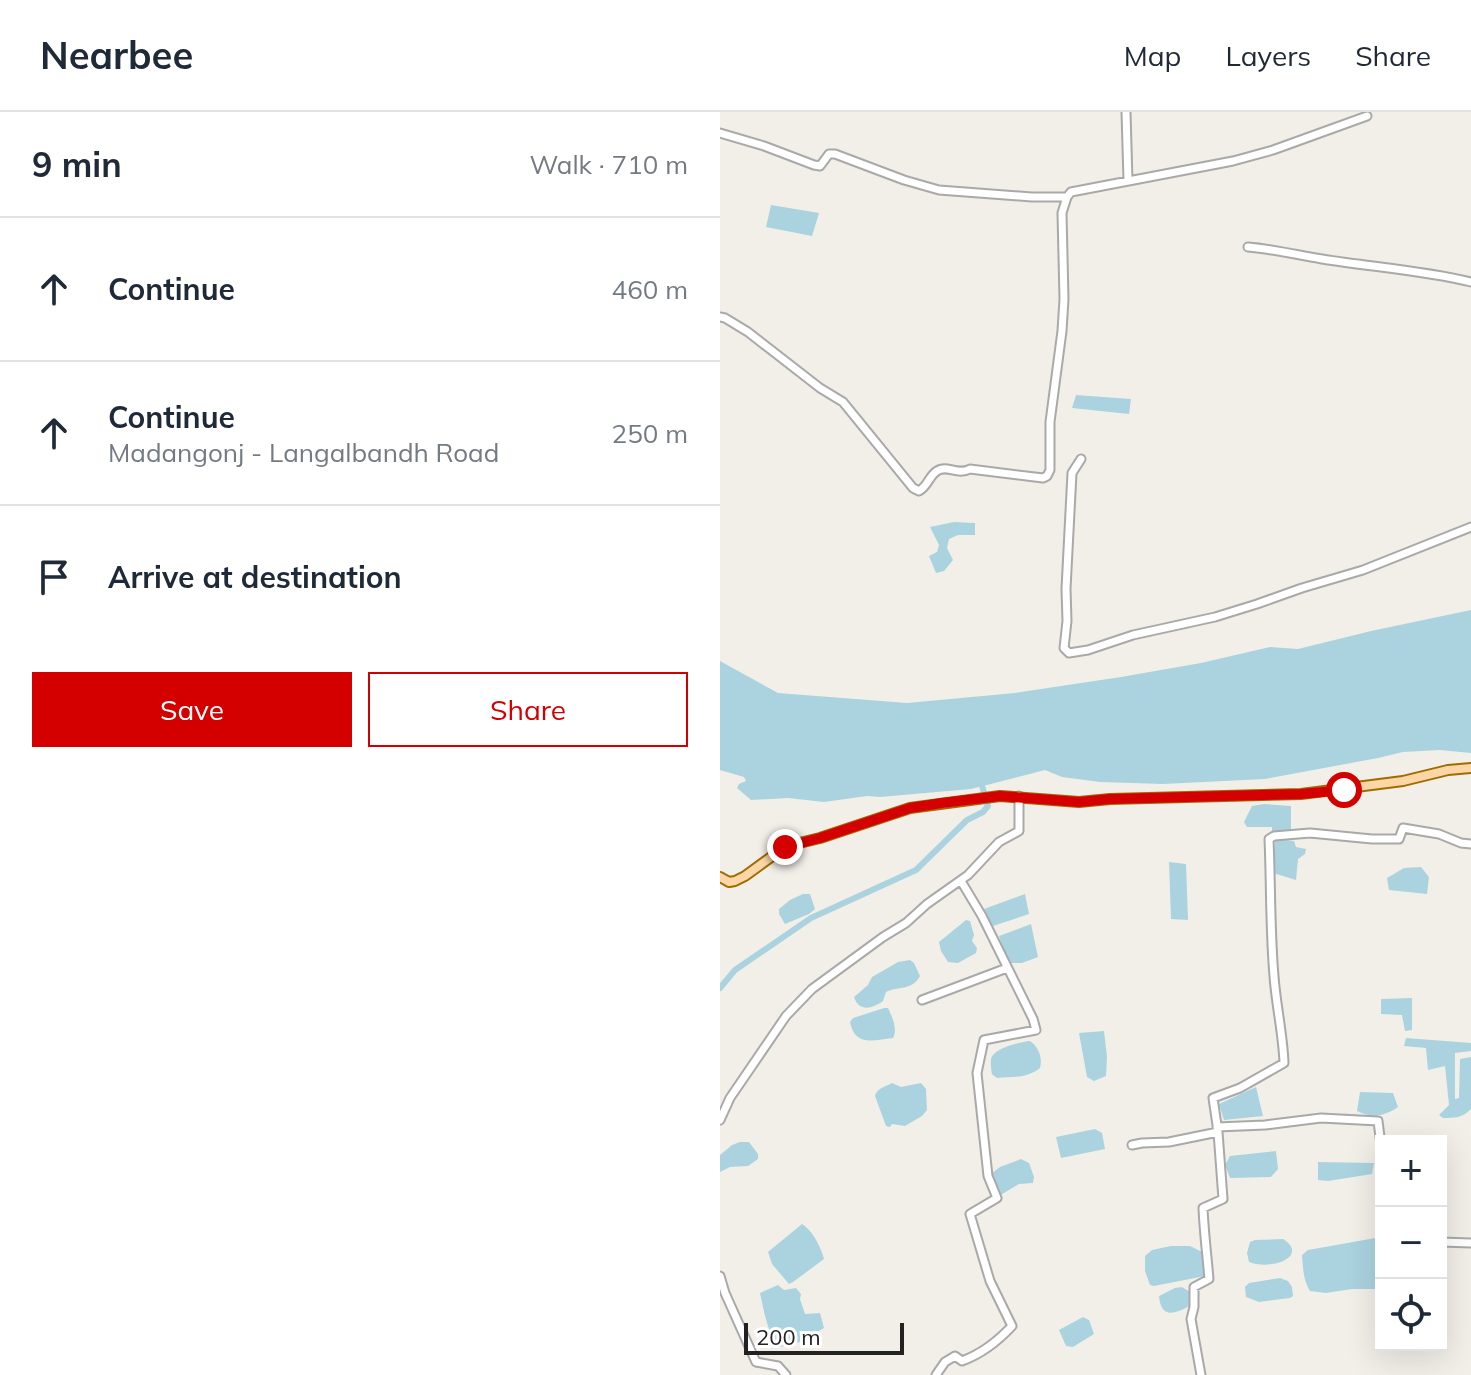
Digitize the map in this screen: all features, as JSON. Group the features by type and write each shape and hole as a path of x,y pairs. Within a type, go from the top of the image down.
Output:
{"main road":[{"path":"720,877 729,882 735,881 791,845 910,808 977,798 1019,796 1079,802 1301,794 1403,781 1471,768"}],"street":[{"path":"1126,112 1128,181"},
{"path":"720,317 748,332 843,402 913,488 919,491 924,489 936,471 945,468 960,472 970,469 1043,478 1050,470 1050,422 1062,331 1062,213 1071,192 1233,161 1367,116"},
{"path":"720,133 814,165 820,166 829,154 835,154 939,190 1067,197"},
{"path":"1248,247 1441,274 1471,282"},
{"path":"1081,459 1072,473 1069,515 1064,648 1069,653 1243,609 1363,570 1471,527"},
{"path":"720,1120 730,1098 786,1016 812,989 906,923 961,881 999,842 1019,831 1019,796"},
{"path":"1201,1375 1191,1319 1194,1287 1209,1279 1203,1208 1223,1199 1213,1098 1240,1088 1284,1063 1274,980 1269,839 1310,833 1399,839 1403,828 1439,834 1471,844"},
{"path":"936,1375 945,1362 955,1356 962,1361 967,1359 992,1344 1012,1326 990,1281 970,1214 997,1198 988,1176 977,1073 982,1043 988,1038 1036,1030 982,916 961,881"},
{"path":"922,1000 1007,968"},
{"path":"1132,1145 1169,1142 1218,1130 1321,1118 1378,1121 1380,1135"},
{"path":"1447,1242 1471,1243"},
{"path":"720,1276 723,1296 756,1362 778,1366 786,1375"}],"water":[{"path":"771,205 819,213 812,236 766,227"},
{"path":"1076,395 1131,399 1129,414 1072,408"},
{"path":"954,522 975,523 975,535 958,535 949,539 947,548 953,560 944,571 936,573 929,556 937,552 939,545 930,527"},
{"path":"1471,610 1471,753 1440,750 1403,752 1265,779 1163,784 1100,782 1062,777 1045,770 971,789 824,802 788,798 751,800 737,788 746,781 744,777 720,770 720,661 778,693 907,703 1015,693 1121,677 1270,647 1298,649"},
{"path":"1252,806 1291,806 1291,831 1272,833 1272,827 1247,827 1244,822"},
{"path":"1275,839 1294,841 1296,847 1306,849 1298,859 1296,880 1273,873"},
{"path":"1169,862 1186,864 1188,920 1171,919"},
{"path":"1421,867 1429,877 1427,894 1389,890 1387,878 1404,868"},
{"path":"803,894 810,894 815,909 785,924 779,909"},
{"path":"1025,894 1029,914 993,926 984,909"},
{"path":"966,920 970,921 976,953 958,963 948,962 939,942"},
{"path":"1031,924 1038,957 1022,963 1007,963 999,936"},
{"path":"910,960 920,976 917,981 886,992 883,1001 875,1006 862,1007 856,1002 854,997 872,977 898,962"},
{"path":"1412,998 1412,1030 1405,1031 1402,1015 1381,1014 1381,999"},
{"path":"888,1008 893,1019 893,1038 866,1040 856,1035 850,1022 853,1018"},
{"path":"1104,1031 1106,1076 1094,1081 1087,1077 1079,1033"},
{"path":"1406,1038 1471,1043 1471,1051 1455,1053 1455,1099 1459,1098 1460,1059 1471,1057 1471,1109 1468,1112 1455,1118 1439,1115 1449,1105 1445,1066 1428,1070 1426,1048 1404,1046"},
{"path":"1030,1041 1039,1053 1040,1068 1020,1076 997,1078 993,1075 991,1059 996,1052"},
{"path":"892,1083 901,1087 921,1083 926,1089 927,1110 905,1126 886,1126 875,1096 879,1089"},
{"path":"1256,1087 1263,1116 1224,1120 1219,1104"},
{"path":"1360,1092 1393,1093 1398,1107 1378,1115 1357,1111"},
{"path":"1095,1129 1102,1133 1105,1149 1061,1158 1056,1137"},
{"path":"740,1142 749,1142 758,1159 748,1166 730,1167 720,1172 720,1155"},
{"path":"1276,1151 1278,1169 1271,1177 1230,1178 1225,1165 1230,1156"},
{"path":"1021,1159 1029,1163 1033,1183 1019,1184 999,1196 991,1179 992,1173"},
{"path":"1318,1162 1374,1163 1372,1174 1328,1181 1318,1180"},
{"path":"802,1224 816,1239 824,1259 789,1284 772,1264 768,1252"},
{"path":"1375,1238 1375,1289 1326,1293 1310,1291 1302,1255 1308,1250"},
{"path":"1283,1239 1290,1245 1290,1256 1267,1265 1249,1262 1247,1253 1250,1242"},
{"path":"1190,1246 1202,1252 1205,1276 1150,1285 1145,1271 1145,1256 1152,1250"},
{"path":"1280,1278 1292,1287 1293,1296 1290,1298 1259,1302 1246,1297 1245,1287 1249,1283"},
{"path":"778,1285 784,1290 796,1288 801,1294 805,1314 820,1313 824,1328 799,1342 780,1347 769,1329 760,1293"},
{"path":"1182,1287 1190,1292 1190,1306 1169,1313 1165,1311 1159,1296"},
{"path":"1083,1317 1089,1320 1094,1334 1073,1347 1066,1346 1059,1330"}],"waterway":[{"path":"720,988 735,970 811,918 916,870 967,820 988,806 980,779"}],"route":[{"path":"785,847 910,808 977,798 1026,797 1079,802 1344,790"}]}
